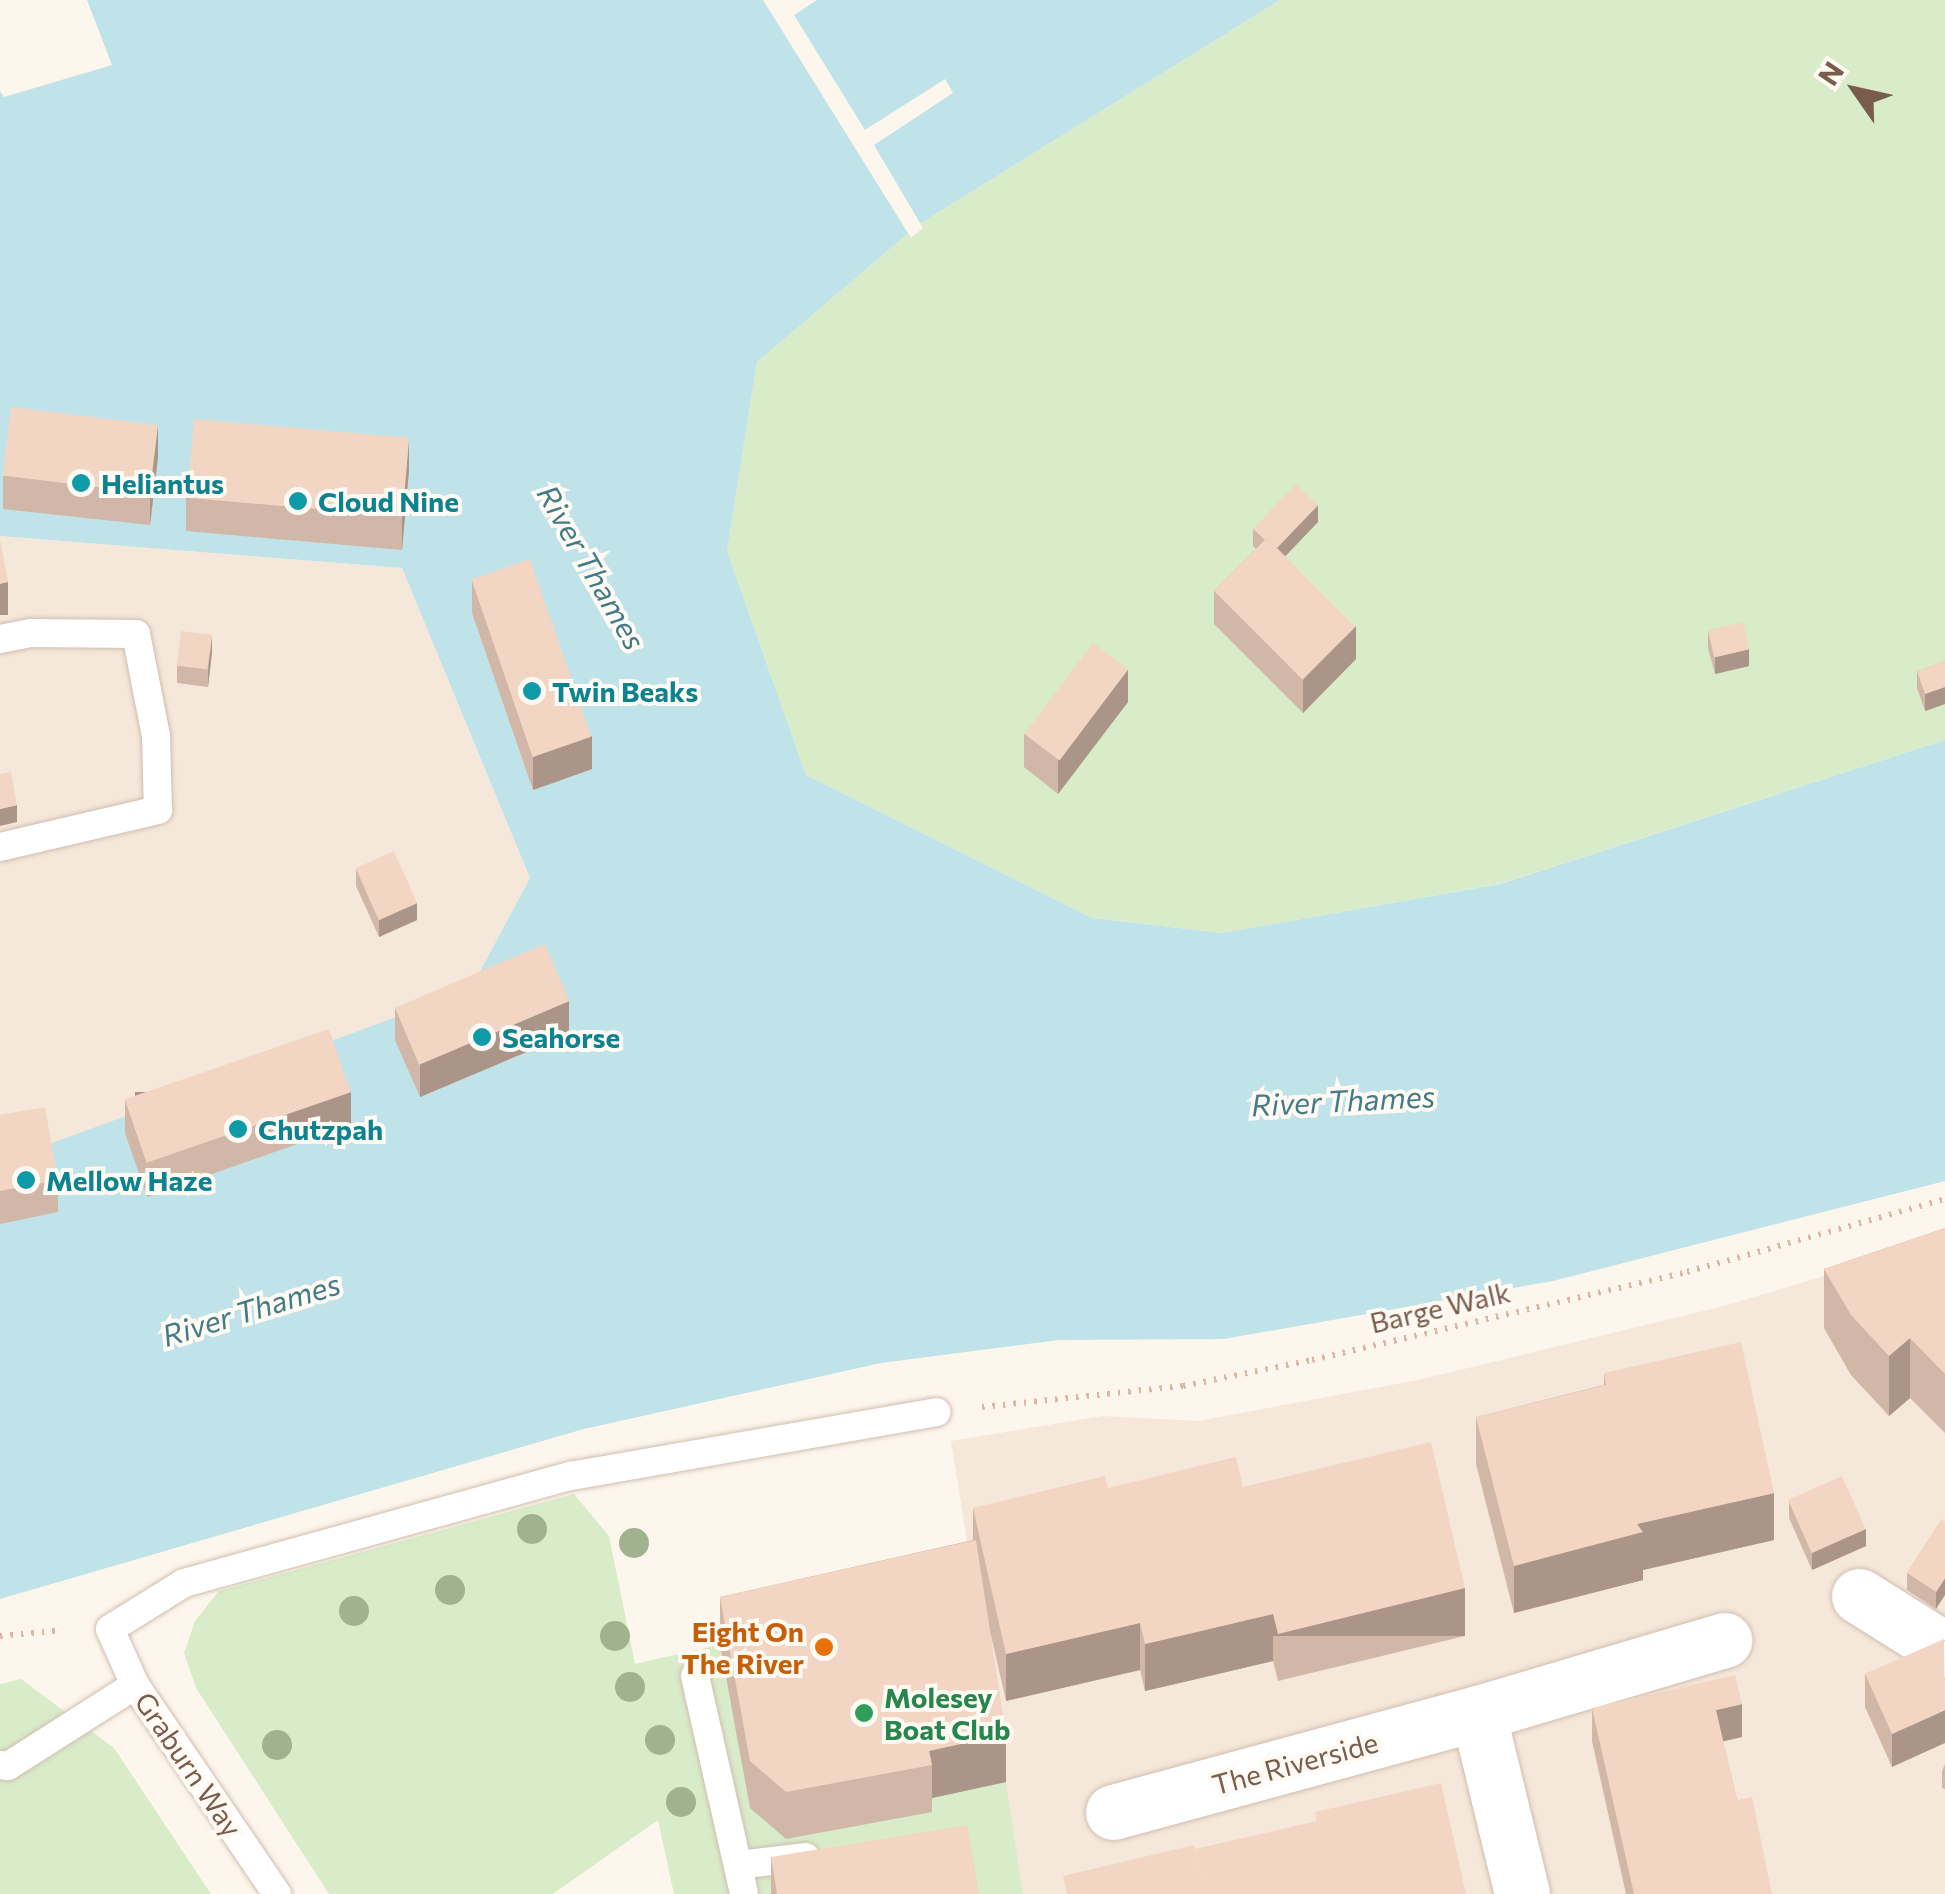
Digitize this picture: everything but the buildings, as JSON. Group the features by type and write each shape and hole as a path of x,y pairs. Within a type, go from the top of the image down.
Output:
{"street":[{"path":"1859,1596 1945,1650"},
{"name":"The Riverside","path":"1113,1812 1478,1713 1724,1640"},
{"path":"1478,1713 1522,1894"}],"lane":[{"path":"0,639 30,633 136,634 156,736 158,810 0,847"},
{"path":"110,1629 184,1583 570,1476 936,1412"},
{"name":"Graburn Way","path":"110,1629 135,1685 277,1894"},
{"path":"696,1676 744,1894"},
{"path":"0,1764 8,1766 135,1685"},
{"path":"738,1864 826,1855"}],"path":[{"name":"Barge Walk","path":"936,1412 1183,1386 1312,1360 1687,1272 1945,1198"},
{"path":"0,1636 110,1629"}],"shaded area":[{"path":"0,536 402,568 530,878 470,990 0,1162"},
{"path":"1945,1240 1945,1894 1023,1894 951,1441 1102,1416 1198,1421 1418,1380 1724,1306"}],"green space":[{"path":"1280,0 1945,0 1945,740 1499,884 1222,933 1092,918 806,775 727,551 757,362 918,225"},
{"path":"574,1494 609,1536 635,1664 976,1587 1023,1894 674,1894 658,1820 553,1894 329,1894 196,1688 184,1653 195,1621 219,1591"},
{"path":"21,1679 114,1748 211,1894 0,1894 0,1684"}],"water":[{"name":"River Thames","path":"87,0 1280,0 918,225 757,362 727,551 806,775 1092,918 1222,933 1500,884 1945,740 1945,1181 1553,1281 1224,1339 1059,1340 881,1363 584,1429 0,1599 0,1162 470,990 530,878 402,568 0,536 0,91 4,97 112,65"}],"pier":[{"path":"763,0 817,0 794,15 865,130 945,79 953,93 874,145 923,228 911,238"}],"place":[{"name":"Heliantus","path":"81,483"},
{"name":"Cloud Nine","path":"298,501"},
{"name":"Twin Beaks","path":"532,691"},
{"name":"Seahorse","path":"482,1037"},
{"name":"Chutzpah","path":"238,1129"},
{"name":"Mellow Haze","path":"26,1180"},
{"name":"Eight On The River","path":"824,1647"},
{"name":"Molesey Boat Club","path":"864,1713"}]}
